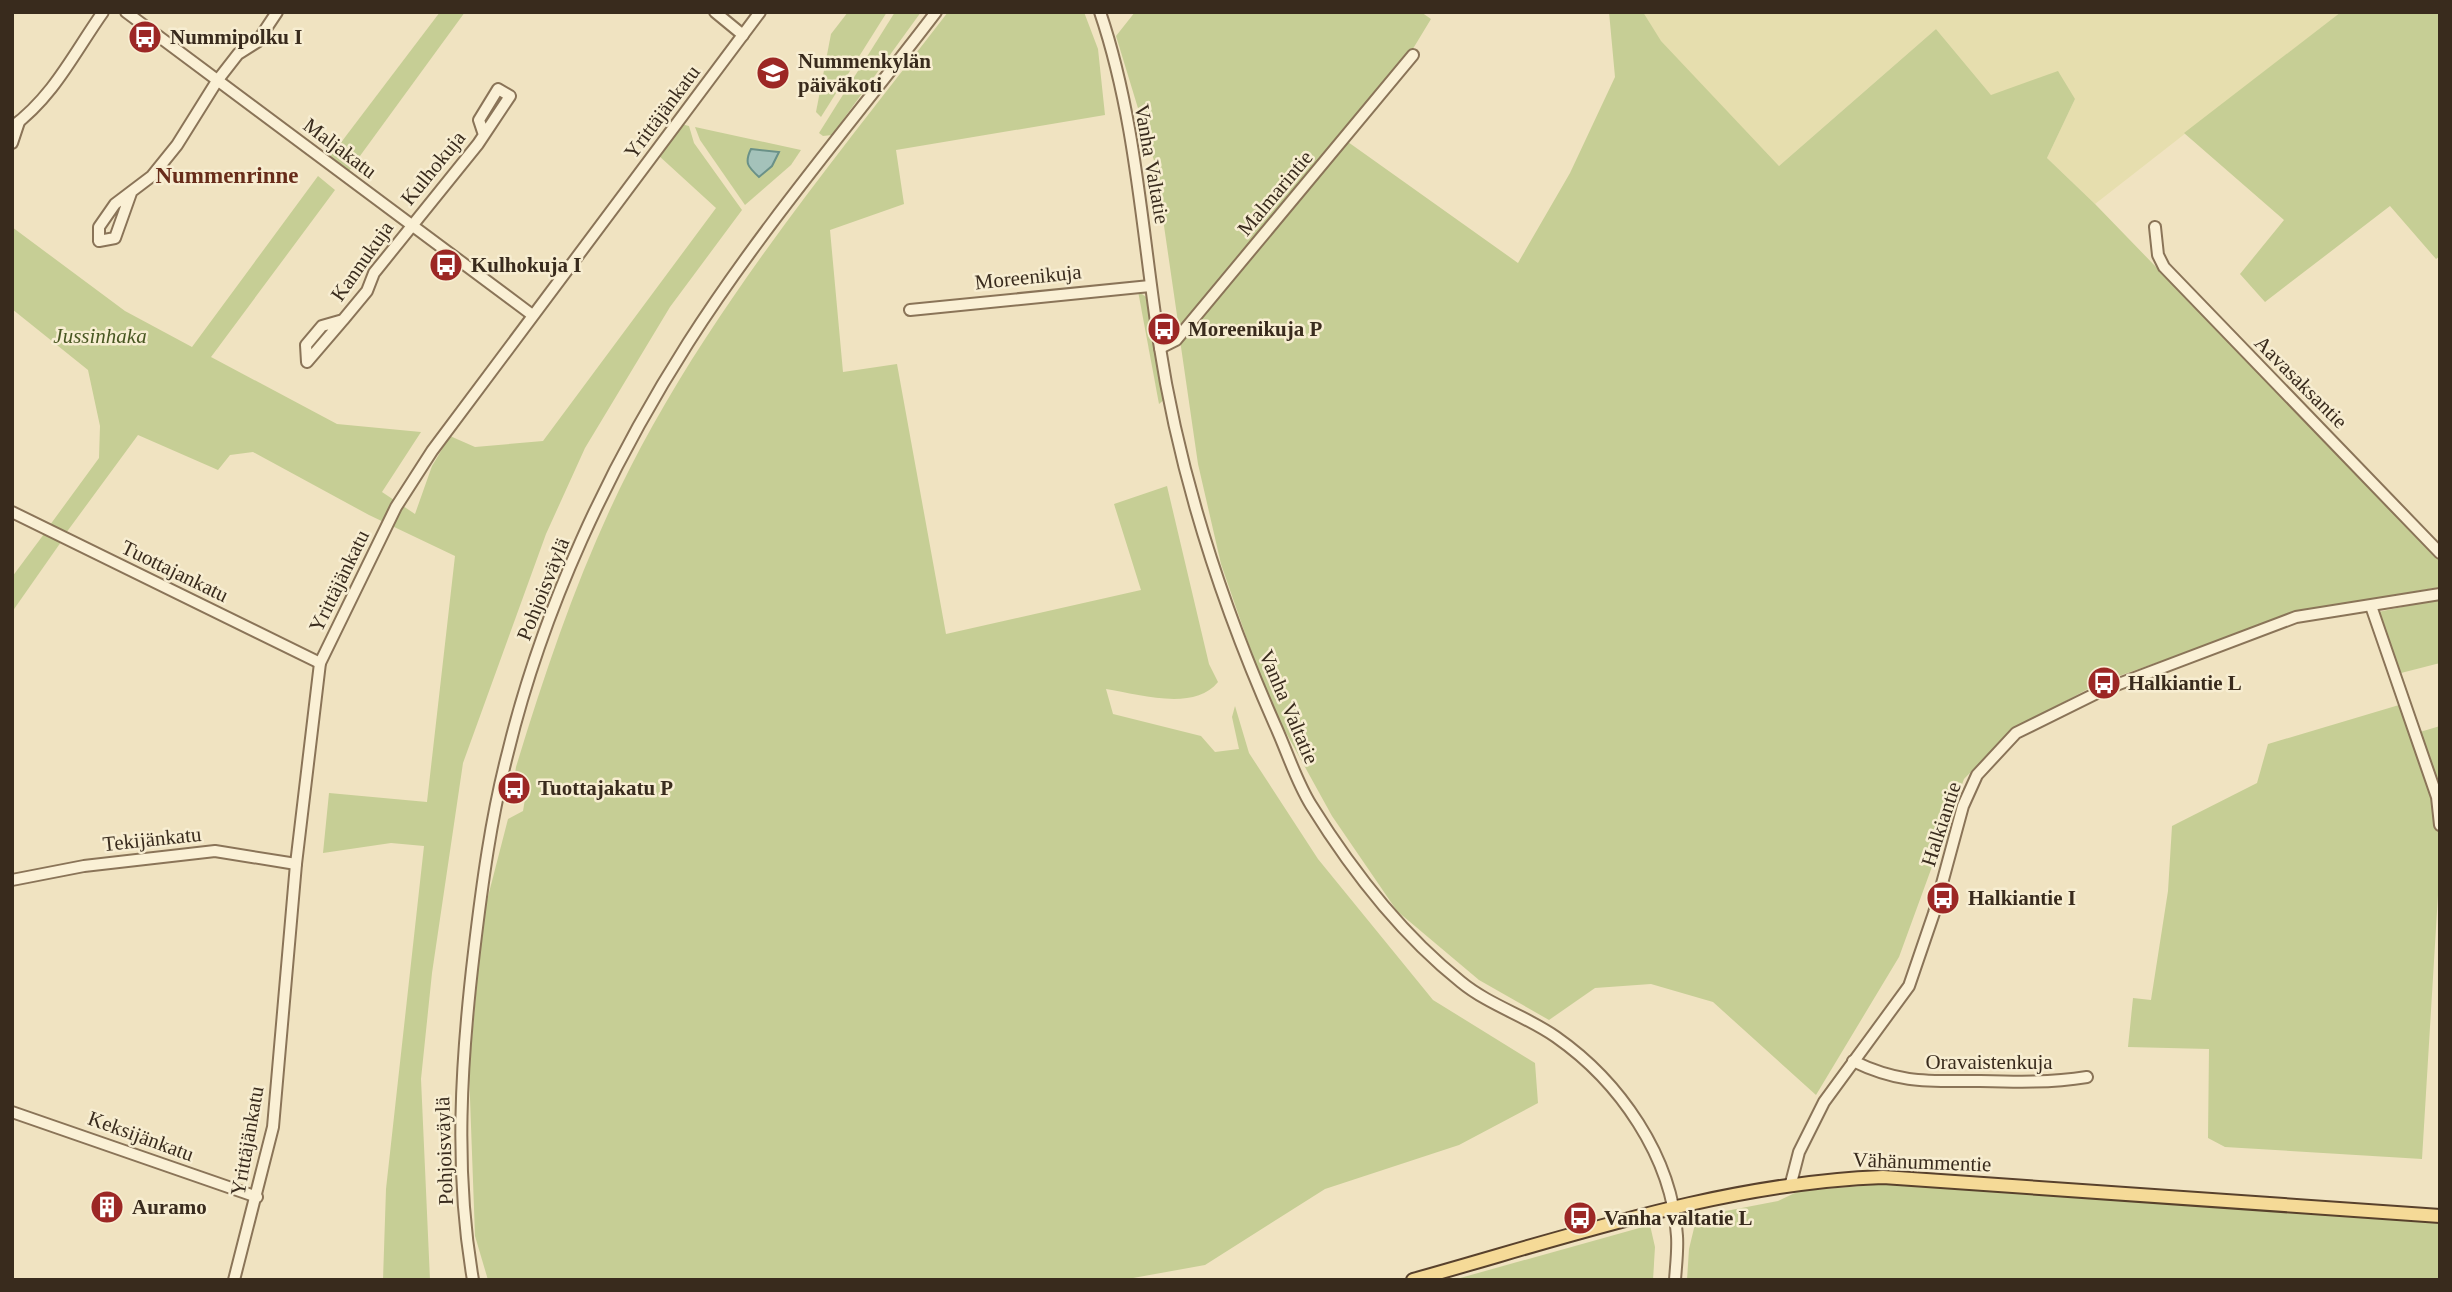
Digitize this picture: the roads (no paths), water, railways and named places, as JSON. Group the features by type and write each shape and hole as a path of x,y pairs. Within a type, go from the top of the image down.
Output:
{"main road":[{"name":"Vähänummentie","path":"1413,1280 1673,1208 1791,1183 1882,1177 2440,1216"}],"street":[{"path":"12,143 15,124 32,112 64,75 103,12"},
{"name":"Maljakatu","path":"126,12 531,314"},
{"path":"131,193 152,176 177,145 238,54 257,42 277,12"},
{"path":"715,12 743,35"},
{"name":"Yrittäjänkatu","path":"234,1280 273,1127 296,864 320,663 400,500 432,451 531,314 760,12"},
{"name":"Pohjoisväylä","path":"473,1280 461,1158 461,1069 484,870 508,753 531,672 591,521 626,450 683,351 733,276 936,12"},
{"path":"1101,15 1113,12"},
{"name":"Vanha Valtatie","path":"1101,15 1119,84 1140,200 1150,286 1171,408 1208,542 1248,665 1310,803 1388,914 1463,984 1554,1035 1597,1068 1634,1114 1656,1160 1673,1208 1677,1237 1675,1280"},
{"name":"Malmarintie","path":"1160,348 1176,340 1413,55"},
{"name":"Kulhokuja","path":"411,225 484,135"},
{"name":"Kannukuja","path":"343,320 411,225"},
{"name":"Aavasaksantie","path":"2155,228 2158,256 2164,267 2440,553"},
{"name":"Moreenikuja","path":"910,310 1150,286"},
{"name":"Tuottajankatu","path":"12,512 320,663"},
{"name":"Halkiantie","path":"1791,1183 1799,1152 1824,1102 1909,986 1934,913 1963,806 1977,775 2016,733 2104,690 2296,617 2440,594"},
{"path":"2371,606 2437,797 2440,825"},
{"name":"Tekijänkatu","path":"12,880 108,863 215,851 296,864"},
{"name":"Oravaistenkuja","path":"1853,1060 1871,1070 1924,1083 2047,1083 2087,1077"},
{"name":"Keksijänkatu","path":"12,1112 257,1197"}],"water":[{"path":"751,149 779,152 772,166 759,177 748,164"}],"place":[{"name":"Nummipolku I","path":"145,37"},
{"name":"Nummenkylän päiväkoti","path":"773,73"},
{"name":"Kulhokuja I","path":"446,265"},
{"name":"Moreenikuja P","path":"1164,329"},
{"name":"Halkiantie L","path":"2104,683"},
{"name":"Tuottajakatu P","path":"514,788"},
{"name":"Halkiantie I","path":"1943,898"},
{"name":"Auramo","path":"107,1207"},
{"name":"Vanha valtatie L","path":"1580,1218"}],"district":[{"name":"Nummenrinne","path":"227,175"}],"park label":[{"name":"Jussinhaka","path":"100,336"}]}
